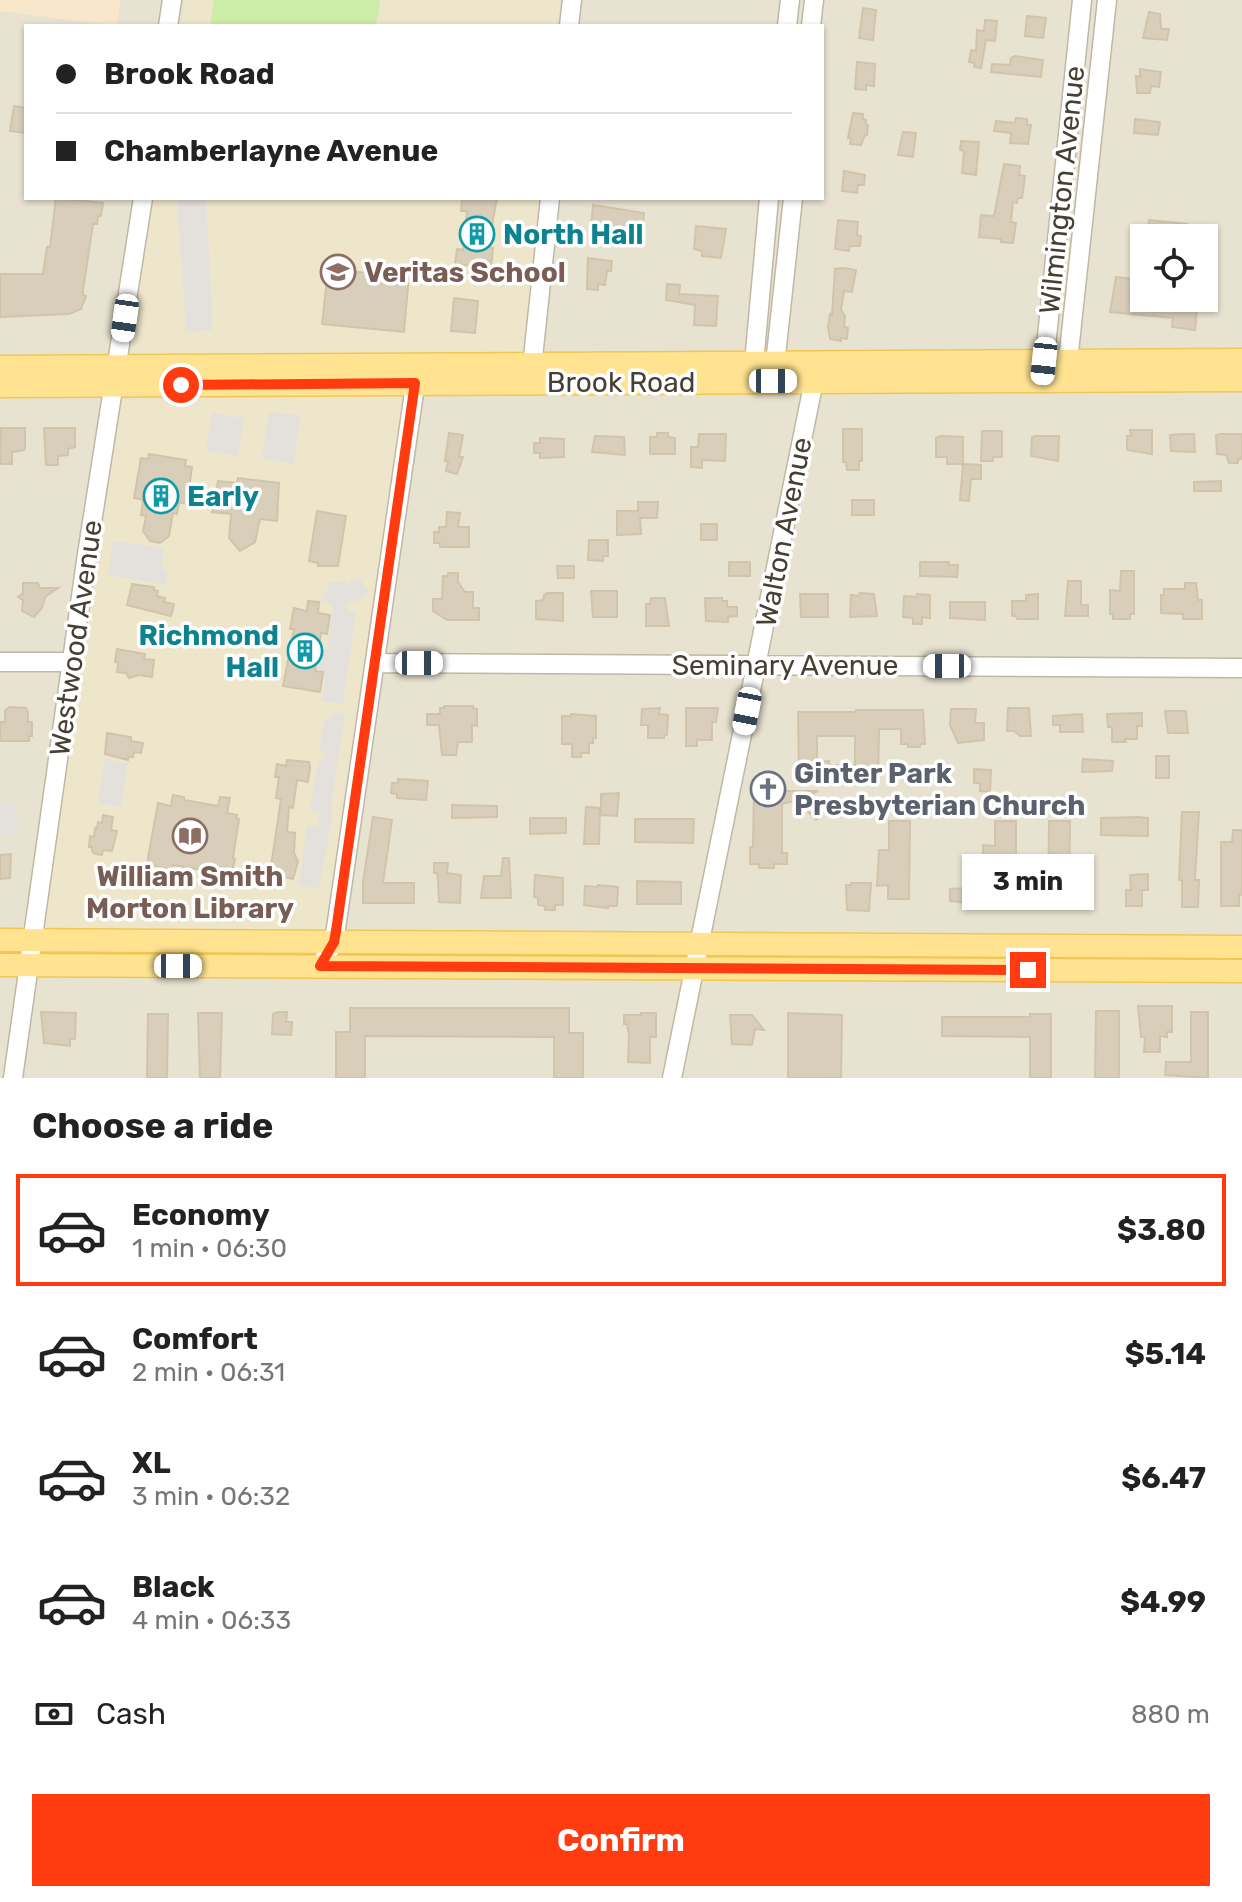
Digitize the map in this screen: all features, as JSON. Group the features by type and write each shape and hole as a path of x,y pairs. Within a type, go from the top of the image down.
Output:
{"main road":[{"name":"Brook Road","path":"0,386 116,376 1043,371 1242,360"},
{"name":"Brook Road","path":"0,367 116,376"},
{"name":"Brook Road","path":"1069,370 1242,380"},
{"path":"0,940 1242,947"},
{"path":"0,965 1242,971"}],"street":[{"path":"168,24 172,0"},
{"path":"569,24 572,0"},
{"path":"787,24 790,0"},
{"path":"811,24 814,0"},
{"name":"Wilmington Avenue","path":"1043,371 1082,0"},
{"name":"Wilmington Avenue","path":"1069,370 1107,0"},
{"name":"Westwood Avenue","path":"13,1078 72,662 143,200"},
{"path":"531,374 550,200"},
{"path":"764,372 769,200"},
{"path":"764,372 793,200"},
{"name":"Walton Avenue","path":"672,1078 816,372"},
{"path":"320,966 334,942 416,374"},
{"path":"0,662 72,662"},
{"name":"Seminary Avenue","path":"375,663 1242,668"}],"shaded area":[{"path":"0,0 1242,0 1242,1078 0,1078"},
{"path":"0,0 121,0 116,24 0,11"},
{"path":"185,0 560,0 557,24 181,24"},
{"name":"Veritas School","path":"153,200 541,200 527,348 521,353 136,356 130,346"},
{"path":"177,200 206,200 213,330 186,332"},
{"path":"409,394 330,930 42,932 122,400"},
{"path":"269,412 301,415 294,464 262,459"},
{"path":"212,413 244,418 238,456 206,451"},
{"path":"113,541 164,548 162,565 164,570 168,570 166,585 108,575"},
{"path":"359,578 368,590 366,595 345,607 348,612 356,611 343,704 321,701 325,683 323,672 317,670 320,651 327,650 333,608 323,601 323,595 328,591 328,583 344,581 350,586 352,583 349,580"},
{"path":"334,712 345,714 331,808 333,814 319,888 299,886 307,825 317,826 319,814 310,811 318,761 323,761 327,756 319,751 324,719 331,719"},
{"path":"105,759 128,763 121,807 98,803"},
{"path":"0,803 16,804 18,828 11,836 0,835"}],"green space":[{"path":"214,0 380,0 376,24 210,24"}],"building":[{"path":"863,8 876,10 873,40 859,38"},
{"path":"1149,12 1160,14 1161,29 1169,29 1167,40 1143,38"},
{"path":"1027,16 1046,18 1043,38 1025,36"},
{"path":"985,20 997,21 995,41 986,40 981,68 974,67 975,63 969,62 971,50 976,51 977,30 984,31"},
{"path":"1011,58 1043,60 1041,77 991,72 992,64 1010,65"},
{"path":"857,62 875,64 874,86 866,85 866,90 855,89"},
{"path":"1140,69 1161,72 1159,87 1151,86 1150,93 1137,93 1136,76 1140,77"},
{"path":"14,106 24,108 24,133 10,131"},
{"path":"853,113 863,114 868,125 861,145 850,144 851,138 848,138"},
{"path":"1016,118 1027,119 1027,125 1031,125 1028,144 1010,143 1011,133 994,131 996,121 1015,123"},
{"path":"1135,119 1160,122 1158,135 1134,133"},
{"path":"903,132 916,133 913,157 898,155"},
{"path":"961,141 979,142 976,175 962,173 964,151 960,150"},
{"path":"1004,164 1020,166 1019,175 1025,176 1022,198 1018,198 1017,203 1013,202 1011,222 1016,223 1013,243 979,237 981,215 994,216"},
{"path":"844,171 865,175 864,185 858,185 857,193 842,191"},
{"path":"56,200 103,203 101,216 98,216 97,224 93,224 83,290 86,296 81,309 69,314 0,317 0,274 43,274 47,247 50,247"},
{"name":"North Hall","path":"462,200 497,200 488,247 493,248 491,268 455,264 457,249 463,250 467,211 461,211"},
{"path":"593,205 644,213 642,233 638,236 613,233 612,238 590,236"},
{"path":"838,220 858,222 860,246 850,246 849,251 835,249"},
{"path":"1149,220 1187,224 1149,224"},
{"path":"696,226 726,229 721,258 702,256 702,251 694,249"},
{"path":"588,258 612,261 605,285 598,284 598,290 587,289"},
{"path":"328,269 409,277 404,332 322,324"},
{"path":"835,269 856,270 852,292 844,291 841,310 845,316 844,327 848,328 847,339 841,338 841,341 830,339 828,327 832,315"},
{"path":"1116,277 1130,278 1130,312 1197,312 1195,330 1172,327 1173,318 1110,312"},
{"path":"667,284 680,285 679,294 718,296 716,326 694,325 695,305 666,300"},
{"path":"454,298 478,301 475,333 451,331"},
{"path":"1,428 25,428 24,450 12,452 12,464 0,464"},
{"path":"44,428 75,428 75,447 68,449 68,455 58,456 58,465 46,465"},
{"path":"843,429 862,429 859,470 847,470 846,462 843,462"},
{"path":"1130,430 1152,430 1152,454 1127,450"},
{"path":"982,431 1002,431 1002,457 981,461"},
{"path":"449,433 463,435 459,457 463,457 457,474 446,471"},
{"path":"657,433 668,433 668,437 675,438 675,454 650,454 650,437 657,437"},
{"path":"699,434 726,434 725,461 702,460 702,468 691,467 691,447 698,447"},
{"path":"1194,434 1195,452 1171,451 1170,435"},
{"path":"1242,434 1242,459 1238,459 1238,463 1229,463 1226,455 1217,454 1216,435"},
{"path":"595,436 624,437 625,455 592,452"},
{"path":"1059,436 1058,461 1031,456 1032,437"},
{"path":"963,437 963,464 947,464 947,457 936,457 936,438"},
{"path":"540,438 564,439 564,457 540,458 540,453 534,453 534,443 540,443"},
{"name":"Early","path":"149,454 186,460 185,466 192,467 187,504 179,502 177,514 173,513 169,536 160,543 150,541 143,531 146,516 141,515 143,500 134,498 141,458 148,459"},
{"path":"963,464 981,465 981,479 971,479 969,501 960,500"},
{"path":"238,478 279,483 277,521 260,519 255,542 240,551 229,538 231,514 212,512 218,481 237,483"},
{"path":"1221,481 1221,491 1194,491 1194,482"},
{"path":"852,500 874,500 874,515 852,515"},
{"path":"638,502 658,502 657,518 640,518 641,534 617,535 617,511 638,511"},
{"path":"317,511 346,516 338,566 318,566 318,563 309,561"},
{"path":"447,512 460,513 458,527 469,527 469,547 440,547 440,543 434,543 434,532 439,532 439,527 446,527"},
{"path":"701,524 717,524 717,540 701,540"},
{"path":"589,540 608,540 608,556 603,556 603,561 588,560"},
{"path":"729,562 750,562 750,576 729,576"},
{"path":"920,562 958,565 957,577 920,576"},
{"path":"557,566 574,566 574,578 558,578"},
{"path":"1121,571 1134,571 1134,614 1130,614 1130,619 1113,619 1113,614 1110,614 1110,590 1120,591"},
{"path":"448,573 458,573 458,582 465,592 473,592 473,608 479,608 479,620 447,620 433,611 433,599 442,599 443,576 448,576"},
{"path":"1068,581 1081,581 1081,605 1088,605 1088,616 1065,616"},
{"path":"23,583 38,583 40,588 58,588 45,597 42,608 34,617 22,611 23,600 18,597 23,593"},
{"path":"1185,583 1196,583 1198,600 1202,600 1202,619 1183,619 1183,614 1161,613 1164,589 1185,589"},
{"path":"132,584 154,587 158,591 157,596 165,598 164,602 174,604 171,616 127,605"},
{"path":"591,591 617,591 617,617 593,617"},
{"path":"547,593 563,593 563,621 536,619 536,601 543,600"},
{"path":"860,593 874,594 877,616 850,617 851,595 859,596"},
{"path":"800,594 828,594 828,617 801,617"},
{"path":"917,594 930,595 930,618 922,617 922,624 913,624 913,618 903,617 904,596 917,597"},
{"path":"1038,594 1038,619 1017,619 1012,616 1012,601 1026,601 1026,595"},
{"path":"651,598 665,598 669,626 646,626 646,604 650,604"},
{"path":"705,598 722,598 722,601 727,601 727,607 737,607 737,616 728,617 728,622 706,621"},
{"name":"Richmond Hall","path":"308,601 319,602 318,613 330,615 327,634 321,633 315,671 323,672 320,692 283,686 294,629 290,629 294,608 307,611"},
{"path":"950,602 985,602 985,620 950,618"},
{"path":"117,649 145,654 144,659 154,660 152,677 139,675 129,678 126,673 117,672"},
{"path":"473,706 477,709 477,726 472,725 472,742 458,742 456,755 442,755 439,725 427,725 427,714 440,714 440,708"},
{"path":"9,707 26,708 28,722 32,722 29,741 0,741 0,722 5,722 5,711"},
{"path":"660,708 659,714 668,715 667,735 664,738 648,738 648,725 641,725 642,709"},
{"path":"686,708 718,708 716,722 712,722 712,740 697,740 697,746 686,746"},
{"path":"1008,708 1029,708 1031,736 1007,731"},
{"path":"951,709 976,709 975,723 984,723 984,740 958,743 950,725"},
{"path":"923,710 925,744 908,747 908,744 901,744 901,729 879,729 878,782 855,782 855,779 799,780 798,712","holes":["817,736 855,736 855,765 817,762"]},
{"path":"1165,711 1186,711 1188,733 1168,733"},
{"path":"1142,713 1142,726 1137,726 1137,739 1112,742 1112,727 1108,727 1107,714"},
{"path":"1082,714 1083,732 1060,732 1060,725 1053,725 1053,716"},
{"path":"562,716 596,716 596,738 589,743 589,753 581,753 581,757 572,757 572,744 562,744"},
{"path":"107,733 131,737 131,741 143,743 141,753 134,752 128,760 105,754"},
{"path":"1156,756 1169,756 1169,778 1156,778"},
{"path":"1083,759 1113,761 1112,771 1082,772"},
{"path":"287,760 309,762 310,768 308,782 297,780 293,808 289,807 287,832 295,833 294,853 298,861 293,879 284,877 283,881 270,879 270,873 281,799 276,798 279,777 275,777 277,764 286,766"},
{"path":"974,769 991,770 990,792 980,791 980,783 974,783"},
{"path":"398,779 428,781 426,800 397,798 397,794 391,793 392,783 398,783"},
{"path":"758,781 778,781 778,791 818,791 806,797 822,815 816,820 797,800 782,804 782,853 787,853 787,864 774,864 774,868 759,868 759,864 750,864 754,791 758,791"},
{"path":"619,793 617,816 601,815 601,794"},
{"name":"William Smith Morton Library","path":"173,795 218,806 220,797 230,798 227,813 237,815 239,819 231,875 219,873 218,878 206,876 207,871 173,865 172,871 147,863 158,803 171,806"},
{"path":"452,805 497,806 497,817 452,818"},
{"path":"586,807 600,808 599,844 584,844"},
{"path":"1182,812 1199,812 1195,880 1199,880 1198,907 1182,907 1182,880 1179,880"},
{"path":"103,815 113,817 111,830 117,831 112,851 103,850 102,855 95,854 89,847 90,836 94,837 95,828 98,822 102,823"},
{"path":"373,817 392,820 383,883 414,883 414,903 363,903 363,882"},
{"path":"530,818 566,818 566,833 530,834"},
{"path":"1101,818 1148,818 1148,836 1101,835"},
{"path":"635,819 694,819 693,843 635,842"},
{"path":"889,821 910,821 909,899 888,899 888,885 877,886 879,850 889,850"},
{"path":"995,821 1016,821 1016,899 979,899 979,904 950,901 950,889 968,888 968,883 995,883 995,856 983,855 983,845 995,846"},
{"path":"1049,821 1070,821 1069,899 1048,899"},
{"path":"1233,830 1242,830 1242,895 1239,895 1239,906 1221,906 1221,842 1232,842"},
{"path":"11,854 10,878 0,879 0,855"},
{"path":"503,858 509,858 511,898 481,898 484,876 501,876"},
{"path":"434,863 448,863 447,873 461,875 460,903 439,902"},
{"path":"1148,874 1148,890 1142,890 1142,906 1126,906 1126,890 1131,890 1130,875"},
{"path":"535,875 563,878 563,905 555,905 555,910 545,910 545,906 538,905 538,898 534,897"},
{"path":"637,881 681,882 681,904 637,904"},
{"path":"871,883 869,911 847,910 846,885"},
{"path":"585,886 618,887 617,906 584,905"},
{"path":"1138,1006 1172,1006 1172,1032 1167,1032 1167,1037 1160,1036 1160,1052 1144,1052 1145,1037 1141,1037"},
{"path":"350,1008 569,1008 569,1033 583,1033 583,1078 554,1078 554,1037 365,1036 365,1078 336,1078 336,1032 350,1032"},
{"path":"1096,1011 1119,1011 1119,1078 1095,1078"},
{"path":"41,1012 76,1013 75,1039 70,1039 70,1046 44,1043"},
{"path":"287,1012 286,1022 292,1022 291,1035 272,1034 273,1014"},
{"path":"1191,1012 1208,1012 1208,1078 1165,1075 1166,1062 1191,1062"},
{"path":"198,1013 222,1013 220,1078 200,1078"},
{"path":"656,1013 656,1037 650,1037 650,1063 628,1062 629,1036 624,1015"},
{"path":"788,1013 842,1015 841,1078 788,1078"},
{"path":"148,1014 168,1014 167,1078 147,1078"},
{"path":"1030,1014 1051,1014 1051,1078 1030,1078 1030,1037 942,1036 942,1017 1030,1017"},
{"path":"730,1015 752,1015 764,1030 755,1029 752,1045 732,1044"}],"place":[{"name":"North Hall","path":"477,234"},
{"name":"Veritas School","path":"338,272"},
{"name":"Early","path":"161,496"},
{"name":"Richmond Hall","path":"305,651"},
{"name":"Ginter Park Presbyterian Church","path":"768,789"},
{"name":"William Smith Morton Library","path":"190,836"}],"route":[{"path":"181,385 415,383 336,931 334,942 320,966 1028,970"}]}
